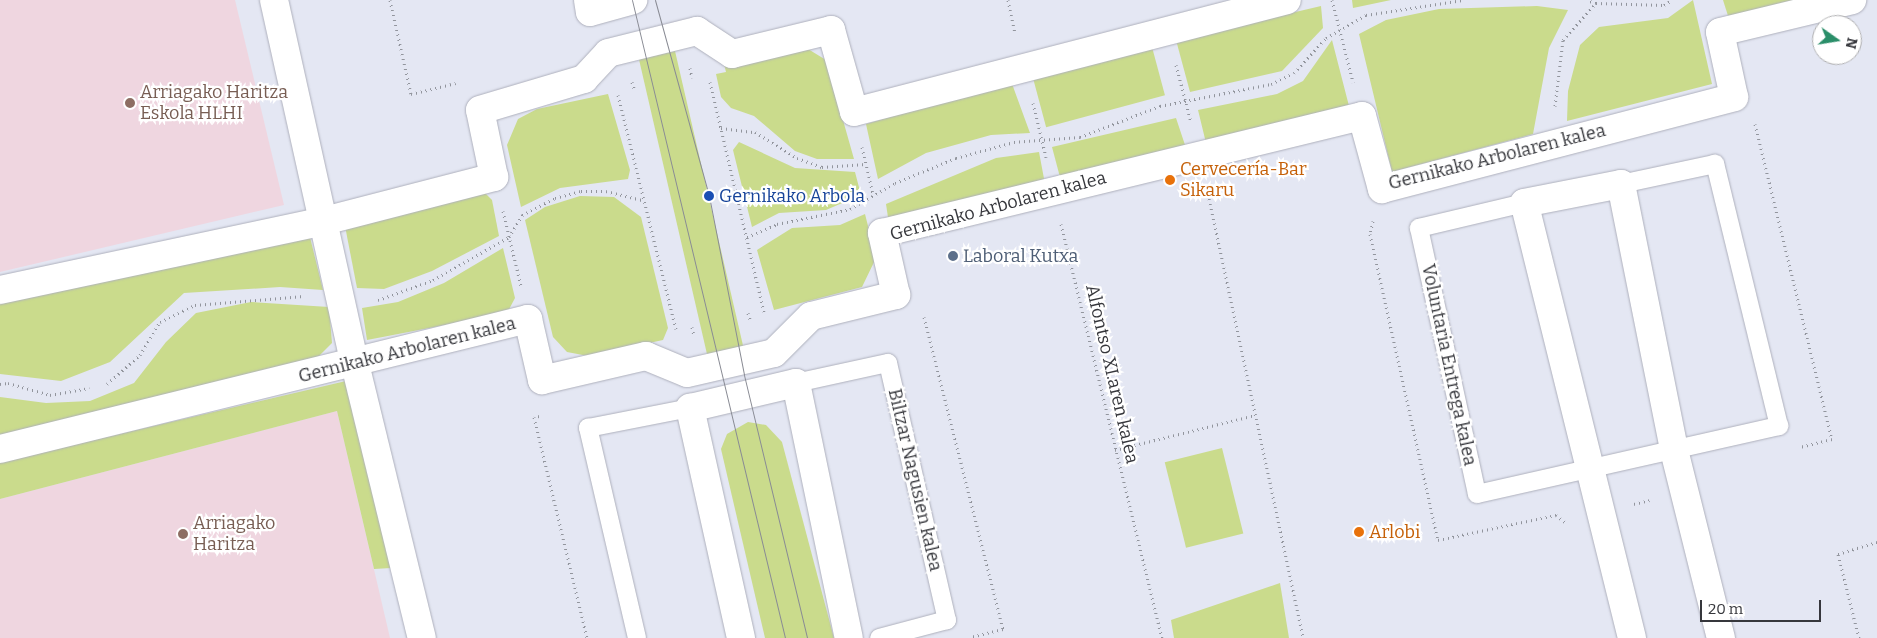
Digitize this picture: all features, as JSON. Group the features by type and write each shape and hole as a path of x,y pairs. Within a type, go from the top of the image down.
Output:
{"street":[{"path":"274,0 355,364 422,638"},
{"path":"588,0 590,12 633,0"},
{"path":"0,290 324,221 494,177 480,110 584,80 608,53 697,31 732,54 831,30 854,112 1166,28 1288,0"},
{"name":"Gernikako Arbolaren kalea","path":"896,294 882,233 1199,154 1362,116 1382,189 1734,97 1720,32 1852,0"},
{"path":"1621,184 1674,450 1721,638"},
{"name":"Voluntaria Entrega kalea","path":"1524,204 1621,184"},
{"path":"1524,204 1632,638"},
{"path":"542,380 646,356 687,374 774,353 811,316 896,294"},
{"name":"Gernikako Arbolaren kalea","path":"0,449 355,364 528,319 542,380"},
{"path":"796,383 849,638"},
{"name":"Biltzar Nagusien kalea","path":"690,408 796,383"},
{"path":"690,408 741,638"}],"lane":[{"name":"Voluntaria Entrega kalea","path":"1524,204 1419,228 1477,494 1591,470 1779,426 1715,164 1621,184"},
{"name":"Biltzar Nagusien kalea","path":"796,383 888,364 947,620 878,638"},
{"name":"Biltzar Nagusien kalea","path":"638,638 588,428 690,408"}],"path":[{"path":"390,0 411,94 471,80 480,110"},
{"name":"Alfontso XI.aren kalea","path":"1008,0 1115,450 1162,638"},
{"path":"1332,0 1362,116"},
{"path":"747,237 777,224 850,209 873,194 956,158 1014,142 1043,142 1080,137 1108,123 1185,101 1271,84 1294,73 1326,38 1366,15 1463,0"},
{"path":"1587,0 1596,3 1664,5 1672,0"},
{"path":"1551,144 1563,40 1596,3"},
{"path":"1166,28 1199,154 1303,638"},
{"path":"697,31 774,353"},
{"path":"608,53 687,374"},
{"path":"854,112 882,233"},
{"path":"721,128 755,132 797,158 822,167 866,164"},
{"path":"494,177 528,319"},
{"path":"896,294 918,294 1003,629 967,638"},
{"path":"542,380 550,413 534,417 587,638"},
{"path":"1115,450 1255,414"},
{"path":"1565,521 1685,491"},
{"path":"1859,638 1838,554 1877,542"}],"shaded area":[{"name":"Arriagako Haritza Eskola HLHI","path":"0,0 235,0 284,205 0,272"},
{"name":"Arriagako Haritza","path":"337,411 390,638 0,638 0,499"}],"green space":[{"path":"1352,0 1391,0 1353,8"},
{"path":"1693,0 1712,84 1567,121 1568,91 1580,45 1599,27 1668,18"},
{"path":"1723,0 1806,0 1729,19"},
{"path":"1321,6 1323,28 1282,71 1190,92 1176,40"},
{"path":"1537,6 1568,10 1549,48 1533,134 1392,172 1359,34 1386,20 1439,9"},
{"path":"1332,40 1349,106 1206,143 1198,110 1277,94 1303,81"},
{"path":"1152,47 1165,95 1046,127 1033,79"},
{"path":"808,49 826,60 854,159 817,159 795,151 754,116 731,108 721,97 716,74 726,72 724,64"},
{"path":"675,51 743,346 707,355 639,59"},
{"path":"1011,81 1030,133 991,135 926,153 878,179 866,124"},
{"path":"608,94 630,170 628,179 560,188 521,207 507,145 518,119 537,109"},
{"path":"1176,118 1185,145 1061,181 1052,147"},
{"path":"739,142 795,168 855,172 861,195 826,210 779,213 752,227 733,150"},
{"path":"1039,152 1045,184 889,224 886,204 996,158"},
{"path":"483,191 492,200 499,236 432,271 384,289 357,288 345,226"},
{"path":"580,196 614,197 641,217 668,328 663,340 588,356 567,352 553,337 525,220 545,207"},
{"path":"865,214 876,258 862,287 774,310 757,250 792,228 840,225"},
{"path":"308,229 323,290 280,287 184,293 110,362 61,381 0,374 0,304"},
{"path":"503,248 515,298 507,313 367,340 362,308 398,302 444,283"},
{"path":"251,302 329,307 332,343 314,361 0,439 0,397 46,403 90,401 134,383 166,342 196,313"},
{"path":"346,381 391,568 374,569 337,411 0,499 0,462"},
{"path":"748,422 766,425 782,442 834,638 765,638 721,449 727,434"},
{"path":"1222,448 1243,533 1186,548 1165,462"},
{"path":"1280,583 1289,638 1174,638 1171,620"}],"tram line":[{"path":"632,0 785,638"},
{"path":"655,0 709,196 744,375 807,638"}],"place":[{"name":"Arriagako Haritza Eskola HLHI","path":"130,103"},
{"name":"Cervecería-Bar Sikaru","path":"1170,180"},
{"name":"Gernikako Arbola","path":"709,196"},
{"name":"Laboral Kutxa","path":"953,256"},
{"name":"Arlobi","path":"1359,532"},
{"name":"Arriagako Haritza","path":"183,534"}]}
